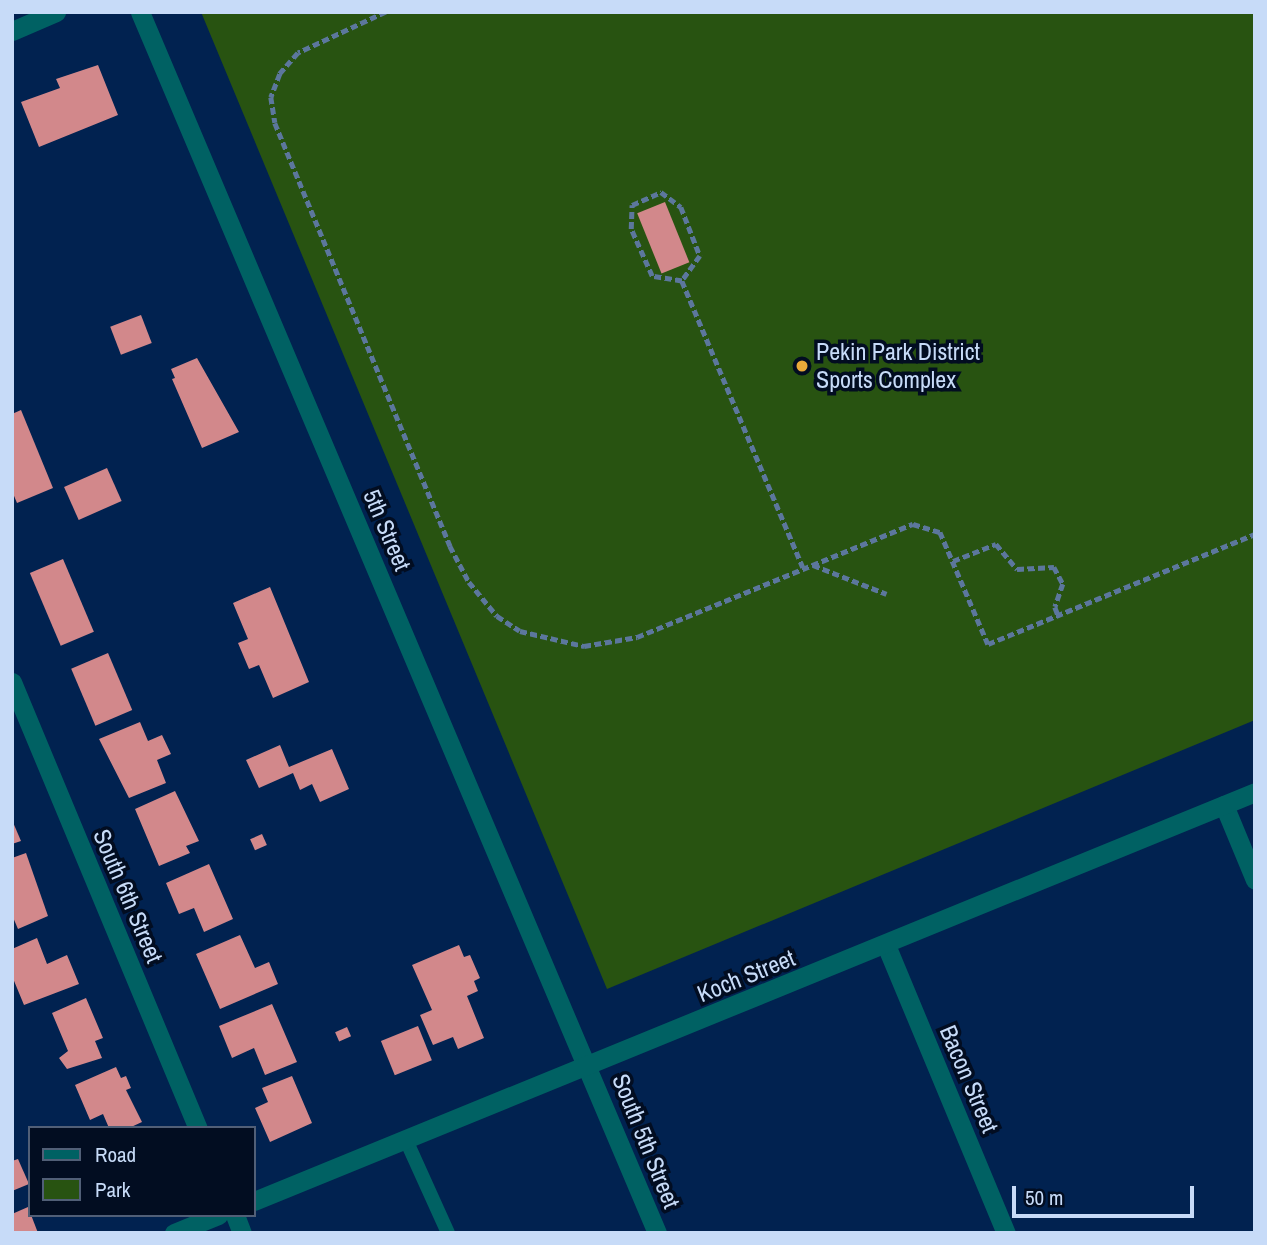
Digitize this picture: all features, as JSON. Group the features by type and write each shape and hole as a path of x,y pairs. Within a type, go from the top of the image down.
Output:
{"street":[{"path":"12,31 56,12"},
{"name":"5th Street","path":"140,12 589,1067"},
{"name":"South 6th Street","path":"12,682 197,1126"},
{"name":"Koch Street","path":"256,1200 589,1067 1255,792"},
{"path":"1224,805 1255,880"},
{"name":"Bacon Street","path":"886,945 1006,1233"},
{"name":"South 5th Street","path":"589,1067 657,1233"},
{"path":"174,1233 213,1217"},
{"path":"235,1217 242,1233"}],"lane":[{"path":"406,1140 448,1233"}],"path":[{"path":"386,12 298,53 279,74 271,97 290,166 469,582 497,617 520,631 584,646 637,637 913,524 940,532 988,644 1255,534"},
{"path":"661,192 681,207 700,256 682,281 652,276 631,229 632,205 661,192"},
{"path":"682,281 803,568"},
{"path":"953,561 996,544 1017,569 1045,564 1054,567 1063,584 1055,607 1058,615"},
{"path":"812,565 887,594"}],"green space":[{"name":"Pekin Park District Sports Complex","path":"201,12 1255,12 1255,720 607,989"}],"building":[{"path":"98,65 118,115 39,147 21,102 60,88 56,79"},
{"path":"665,202 689,262 662,274 637,213"},
{"path":"141,315 152,343 121,355 110,327"},
{"path":"197,358 239,432 202,448 172,379 175,378 171,369"},
{"path":"21,410 53,488 17,503 12,491 12,414"},
{"path":"107,468 122,501 79,520 64,487"},
{"path":"63,559 94,632 61,646 30,573"},
{"path":"270,587 309,682 273,698 259,665 249,669 238,643 248,639 233,603"},
{"path":"108,653 132,710 95,726 71,669"},
{"path":"140,722 148,741 162,735 171,754 157,760 166,783 129,798 99,739"},
{"path":"280,745 289,767 332,749 349,789 320,802 312,784 300,790 293,773 259,788 246,760"},
{"path":"175,791 199,841 186,846 190,853 159,866 135,809"},
{"path":"12,820 21,841 12,844"},
{"path":"262,834 267,845 255,850 250,839"},
{"path":"26,853 48,916 18,929 12,915 12,858"},
{"path":"209,864 233,919 204,932 194,908 179,914 166,883"},
{"path":"240,935 255,968 269,962 278,984 220,1009 196,954"},
{"path":"37,938 47,964 67,955 79,984 24,1005 12,976 12,949"},
{"path":"459,945 464,957 470,955 480,978 474,981 478,991 467,996 484,1038 458,1049 453,1037 433,1045 420,1015 432,1010 412,965"},
{"path":"86,998 103,1038 95,1041 102,1058 67,1069 59,1058 68,1051 52,1013"},
{"path":"272,1004 297,1062 265,1075 254,1048 232,1058 219,1026"},
{"path":"418,1026 432,1060 395,1075 381,1041"},
{"path":"347,1027 351,1036 339,1041 335,1032"},
{"path":"116,1067 121,1078 126,1076 131,1088 126,1090 142,1122 133,1126 108,1126 103,1114 90,1120 75,1085"},
{"path":"292,1076 312,1123 270,1142 255,1108 268,1102 262,1088"},
{"path":"18,1159 28,1184 12,1191 12,1161"},
{"path":"28,1207 28,1217 32,1217 38,1233 12,1233 12,1214"}],"place":[{"name":"Pekin Park District Sports Complex","path":"802,366"}]}
